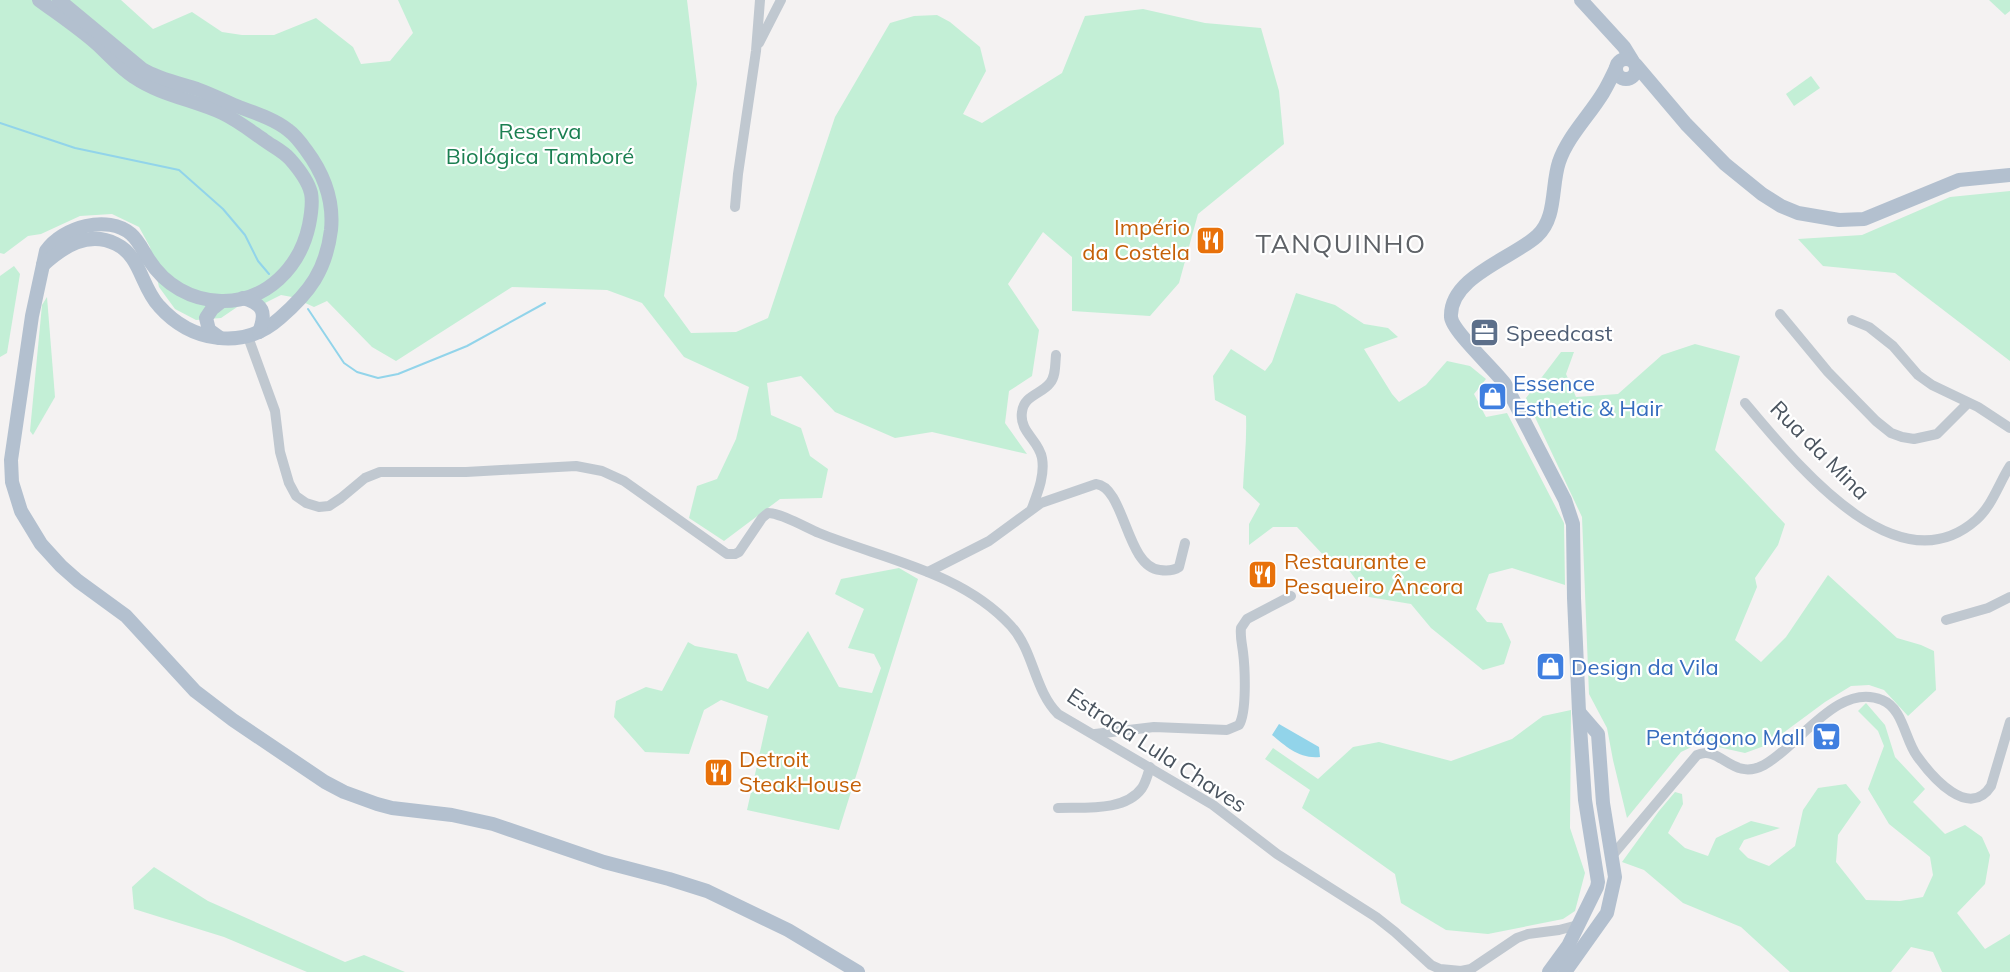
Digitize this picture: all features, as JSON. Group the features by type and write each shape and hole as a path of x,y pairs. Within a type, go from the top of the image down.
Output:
{"main road":[{"path":"39,0 96,43 133,77 171,95 224,114 287,156 300,171 311,192 312,202 306,239 281,279 243,298 222,301 199,298 178,289 153,266 137,240 118,226 93,225 58,237 46,251 32,316 11,460 12,482 18,506 41,544 78,581 126,616 195,691 224,714 300,766 344,792 393,808 452,815 493,824 604,862 707,891 788,930 858,972"},
{"path":"43,265 62,249 83,240 105,240 117,244 127,252 135,261 148,290 159,306 185,326 219,338 254,335 277,321 308,292 325,260 331,224 331,202 325,181 314,160 289,130 198,90 157,78 142,69 59,0"},
{"path":"1581,0 1624,47 1626,69 1604,92 1566,147 1560,161 1550,216 1543,229 1521,248 1463,286 1452,306 1451,319 1456,329 1495,370 1505,384 1571,515 1574,535 1574,598 1585,800 1599,892 1604,895 1612,892"},
{"path":"1626,69 1650,83 1725,164 1762,194 1798,213 1839,220 1864,219 1959,180 2010,175"},
{"path":"243,298 258,304 262,311 263,324 254,335"},
{"path":"219,338 209,330 206,318 222,301"},
{"path":"1565,972 1607,913 1615,877 1603,803 1598,734 1579,712"},
{"path":"1583,762 1590,759 1596,762 1600,772"},
{"path":"1550,972 1568,946 1597,882 1608,873 1615,877"}],"street":[{"path":"735,207 756,51 760,0"},
{"path":"756,51 781,0"},
{"path":"1779,314 1828,372 1876,421 1891,433 1914,439 1937,434 1967,404"},
{"path":"1851,320 1869,327 1893,346 1918,375 1932,385 1993,415 2010,428"},
{"name":"Estrada Lula Chaves","path":"254,335 274,411 284,469 296,496 306,503 319,507 329,506 365,478 380,472 466,472 576,466 602,471 624,481 727,554 739,552 762,518 771,513 928,572 997,612 1021,638 1043,693 1053,709 1064,718 1214,805 1277,854 1376,917 1431,965 1440,969 1461,972 1470,969 1517,938 1578,925"},
{"path":"1032,508 1042,478 1042,457 1040,450 1025,429 1022,413 1028,399 1051,382 1056,356"},
{"name":"Rua da Mina","path":"1745,403 1785,449 1844,505 1876,527 1896,536 1919,541 1932,540 1950,536 1963,529 1977,519 1987,507 2010,466"},
{"path":"928,572 988,541 1032,508 1082,488 1101,484 1113,498 1138,554 1150,567 1168,571 1179,567 1185,543"},
{"path":"1095,734 1154,727 1227,730 1239,725 1243,714 1244,693 1241,628 1247,619 1291,596"},
{"path":"1946,620 1988,608 2010,597"},
{"path":"1611,857 1697,755 1710,753 1742,769 1762,766 1776,758 1833,709 1854,697 1871,696 1884,700 1892,707 1917,756 1950,791 1965,799 1980,797 1991,786 2010,722"},
{"path":"1058,808 1092,807 1125,802 1142,788 1150,767"},
{"path":"1559,930 1566,935 1568,946"}],"green space":[{"name":"Reserva Biológica Tamboré","path":"0,0 121,0 153,29 192,12 222,32 242,35 274,35 316,18 353,47 361,64 390,61 413,33 398,0 687,0 697,84 664,296 691,333 736,332 768,318 835,117 890,23 914,16 937,15 950,22 980,47 986,71 963,114 982,123 1062,73 1085,16 1143,9 1205,23 1261,28 1279,91 1284,144 1198,214 1179,283 1150,316 1072,311 1072,257 1043,232 1008,284 1039,330 1032,376 1009,391 1005,423 1027,454 932,432 895,438 835,412 801,376 767,383 771,415 801,428 810,456 828,469 822,498 780,499 724,541 689,518 697,486 717,479 736,439 749,387 684,357 642,303 607,290 512,287 396,361 372,347 327,301 314,307 292,297 281,295 259,306 243,303 221,318 196,320 175,309 159,287 150,247 139,227 112,214 80,216 41,234 28,236 4,254 0,253"},
{"path":"1989,0 2010,0 2010,11 2005,15"},
{"path":"1811,76 1820,88 1794,106 1786,94"},
{"path":"2010,191 2010,361 1895,273 1823,266 1798,239 1862,235 1950,197"},
{"path":"14,266 20,274 7,353 0,357 0,276"},
{"path":"1296,293 1335,305 1364,324 1388,328 1398,337 1364,349 1399,402 1426,385 1447,361 1470,366 1486,379 1474,394 1486,417 1507,413 1564,523 1565,585 1512,568 1489,574 1476,609 1487,622 1502,623 1511,642 1504,664 1483,670 1431,628 1411,604 1369,597 1345,565 1328,560 1297,527 1273,527 1249,545 1249,524 1260,504 1243,488 1246,416 1215,400 1213,376 1231,349 1265,371 1272,362"},
{"path":"47,297 55,397 33,435 30,431 42,305"},
{"path":"1695,344 1740,356 1715,450 1785,524 1778,545 1755,578 1757,587 1735,640 1761,662 1786,637 1828,575 1897,638 1934,651 1936,690 1908,716 1884,690 1869,685 1851,686 1825,702 1767,745 1745,753 1700,743 1681,752 1627,818 1607,728 1589,694 1582,517 1526,398 1561,352 1574,352 1566,374 1576,397 1618,394 1662,355"},
{"path":"899,568 918,579 839,830 747,810 768,716 721,700 704,710 689,754 645,752 614,717 616,701 646,687 662,691 688,642 695,646 737,654 747,681 768,689 808,631 839,687 872,693 881,668 874,654 848,648 864,609 835,594 841,579"},
{"path":"1866,703 1885,725 1895,757 1925,789 1913,802 1945,834 1965,825 1982,837 1990,855 1985,884 1957,913 1985,949 2010,934 2010,972 1942,972 1933,952 1911,947 1891,972 1790,972 1741,927 1683,903 1644,870 1622,862 1675,792 1682,794 1683,804 1668,833 1685,848 1708,856 1716,838 1751,821 1780,828 1744,840 1739,849 1748,858 1769,866 1795,846 1803,810 1818,788 1846,784 1861,802 1838,835 1836,862 1866,900 1900,901 1923,897 1933,875 1930,857 1889,824 1868,789 1884,746 1878,731 1858,711"},
{"path":"1571,710 1570,828 1585,873 1575,911 1563,919 1488,934 1446,930 1401,903 1395,874 1302,808 1310,790 1265,759 1273,748 1318,779 1353,747 1379,742 1451,761 1512,739 1543,716"},
{"path":"154,867 208,901 345,962 364,955 405,972 307,972 224,937 134,909 132,887"}],"water":[{"path":"1279,724 1319,747 1320,757 1306,756 1288,748 1272,735"}],"waterway":[{"path":"0,123 75,148 179,170 223,209 245,235 258,261 269,274"},
{"path":"308,309 344,363 357,372 378,378 398,374 467,346 545,303"}],"place":[{"name":"Império da Costela","path":"1211,240"},
{"name":"Speedcast","path":"1485,333"},
{"name":"Essence Esthetic & Hair","path":"1492,396"},
{"name":"Restaurante e Pesqueiro Âncora","path":"1263,574"},
{"name":"Design da Vila","path":"1550,667"},
{"name":"Pentágono Mall","path":"1826,737"},
{"name":"Detroit SteakHouse","path":"718,772"}],"district":[{"name":"TANQUINHO","path":"1341,244"}]}
